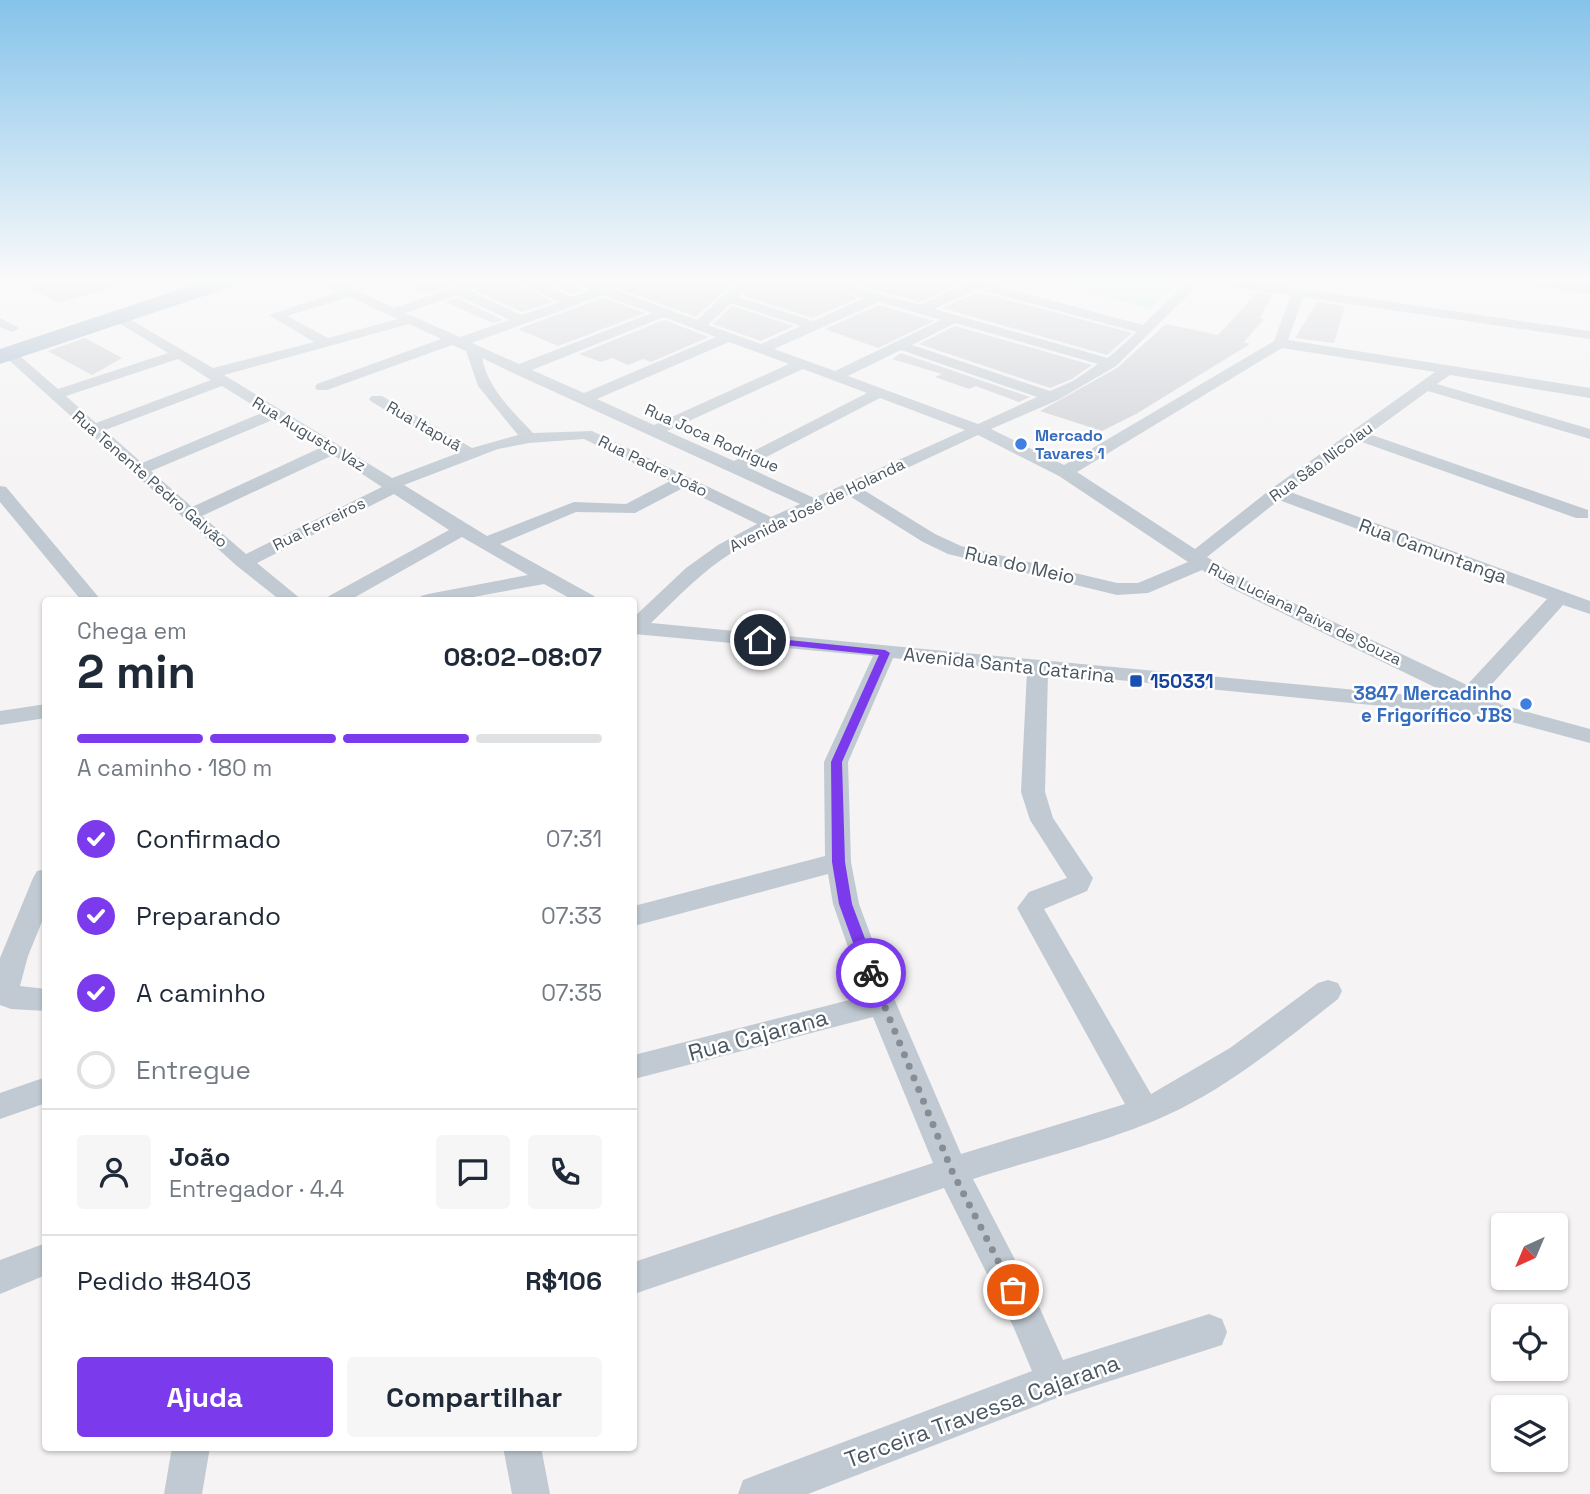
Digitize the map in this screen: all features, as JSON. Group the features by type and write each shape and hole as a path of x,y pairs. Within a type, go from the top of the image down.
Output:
{"street":[{"name":"Rua Augusto Vaz","path":"172,352 334,447 462,530 582,597"},
{"path":"93,429 215,378 292,352"},
{"path":"323,387 424,352"},
{"path":"473,352 474,366 482,381 529,438"},
{"name":"Rua Joca Rodrigue","path":"477,352 814,504"},
{"path":"518,370 565,352"},
{"path":"584,399 694,352"},
{"name":"Rua Luciana Paiva de Souza","path":"768,352 981,430 1065,472 1198,560 1290,610 1470,695 1494,710"},
{"path":"837,376 886,352"},
{"path":"919,352 1053,397"},
{"path":"1072,352 1111,363"},
{"name":"Avenida José de Holanda","path":"637,624 692,572 725,549 814,504 1053,397 1111,363 1123,352"},
{"path":"1065,472 1264,352"},
{"path":"1341,352 1590,393"},
{"path":"55,395 177,355"},
{"name":"Rua Tenente Pedro Galvão","path":"5,356 55,395 244,562 288,597"},
{"path":"654,431 802,364"},
{"name":"Rua São Nicolau","path":"1198,560 1277,493 1449,369"},
{"path":"1427,386 1590,434"},
{"path":"735,467 881,392"},
{"name":"Rua Itapuã","path":"377,399 470,453"},
{"path":"140,470 276,413"},
{"path":"586,434 624,417"},
{"name":"Rua Padre João","path":"393,485 470,453 529,438 586,434 771,524"},
{"path":"1357,435 1582,514"},
{"path":"191,514 334,447"},
{"path":"486,543 574,507 629,509 684,481"},
{"name":"Rua Ferreiros","path":"244,562 393,485"},
{"name":"Rua do Meio","path":"849,488 918,532 955,550 1118,589 1141,589 1198,560"},
{"path":"0,491 88,597"},
{"name":"Rua Camuntanga","path":"1277,493 1590,608"},
{"path":"341,597 462,530"},
{"path":"444,597 548,578"},
{"path":"1470,695 1559,597"},
{"name":"Avenida Santa Catarina","path":"637,627 1494,710 1590,736"},
{"path":"885,653 836,762 838,862 846,904 882,1003 952,1171 1025,1314 1054,1381"},
{"path":"1038,668 1033,792 1035,807 1080,878 1079,884 1038,899 1030,908 1146,1111"},
{"path":"0,718 42,712"},
{"path":"637,915 838,862"},
{"path":"42,890 13,956 5,989 7,996 18,1000 42,1000"},
{"path":"637,1277 952,1171 1146,1111 1179,1097 1234,1064 1328,991"},
{"name":"Rua Cajarana","path":"637,1067 882,1003"},
{"path":"0,1106 42,1091"},
{"path":"0,1276 42,1260"},
{"name":"Terceira Travessa Cajarana","path":"757,1494 1054,1381 1209,1332"},
{"path":"183,1494 190,1451"},
{"path":"523,1451 531,1494"}],"building":[{"path":"49,352 110,352 122,358 92,375"},
{"path":"585,352 675,352 651,362 643,359 628,365 612,358 601,362 579,354"},
{"path":"942,352 1045,352 1092,365 1072,379 1050,388"},
{"path":"1135,352 1237,352 1136,414 1102,431 1040,411 1117,368"},
{"path":"901,353 1030,397 1019,402 976,386 969,389 935,377 942,374 892,359"}],"way so far":[{"path":"871,973 952,1171 1013,1290"}],"place":[{"name":"Mercado Tavares 1","path":"1021,444"},
{"name":"150331","path":"1136,681"},
{"name":"3847 Mercadinho e Frigorífico JBS","path":"1526,704"}],"route":[{"path":"760,640 885,653 836,762 838,862 846,904 871,973"}]}
